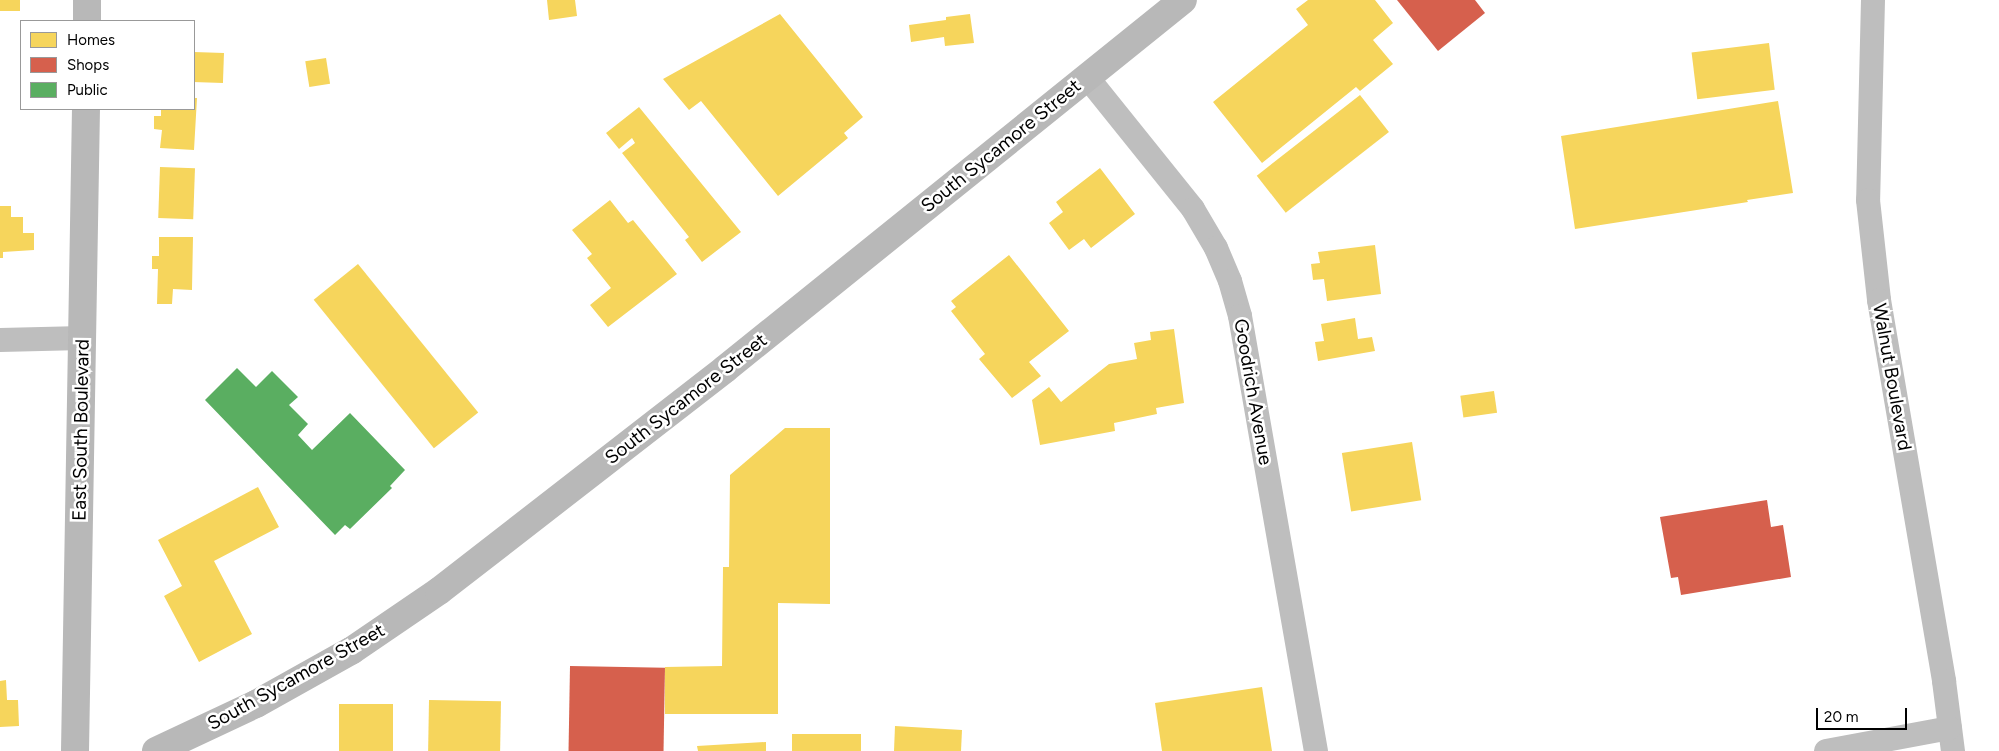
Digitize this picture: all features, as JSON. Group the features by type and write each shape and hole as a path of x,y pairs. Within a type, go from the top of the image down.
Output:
{"main road":[{"path":"87,0 87,20"},
{"name":"South Sycamore Street","path":"156,751 256,704 334,660 439,591 725,369 1184,0"},
{"name":"East South Boulevard","path":"75,751 86,110"}],"street":[{"name":"Walnut Boulevard","path":"1873,0 1868,200 1879,300 1951,739"},
{"name":"Goodrich Avenue","path":"1087,77 1193,209 1216,248 1230,282 1240,316 1316,751"},
{"path":"0,340 83,338"},
{"path":"1826,751 1951,739"}],"building: Homes":[{"path":"0,0 20,0 20,11 0,11"},
{"path":"547,0 575,0 577,16 549,20"},
{"path":"1308,0 1375,0 1393,23 1373,40 1393,64 1360,91 1356,87 1262,163 1213,102 1308,25 1296,9"},
{"path":"780,14 863,117 844,133 848,138 778,196 701,101 689,110 663,79"},
{"path":"970,14 974,43 945,46 944,37 911,42 909,25 946,20 946,17"},
{"path":"1769,43 1775,90 1697,99 1692,53"},
{"path":"195,52 224,53 223,83 195,82"},
{"path":"326,58 330,84 309,87 305,61"},
{"path":"1360,95 1389,132 1286,213 1257,176"},
{"path":"195,98 197,98 194,150 160,148 162,130 154,129 154,116 161,116 161,110 195,110"},
{"path":"1778,101 1793,193 1747,200 1748,202 1575,229 1561,136"},
{"path":"639,107 741,232 702,262 685,240 689,237 622,153 635,143 632,138 619,149 606,133"},
{"path":"160,167 195,168 193,219 158,218"},
{"path":"1100,168 1135,214 1091,248 1084,239 1069,250 1049,223 1063,212 1056,202"},
{"path":"610,200 628,223 633,220 677,274 608,327 590,305 611,288 587,258 592,254 572,230"},
{"path":"0,206 11,206 11,217 23,217 23,233 34,233 34,250 3,252 3,258 0,258"},
{"path":"159,237 193,237 192,290 173,289 172,304 157,304 158,269 152,269 152,256 159,256"},
{"path":"1375,245 1381,294 1327,301 1324,279 1313,280 1311,264 1320,263 1318,252"},
{"path":"1009,255 1069,331 1029,362 1041,376 1012,398 979,359 985,354 951,311 956,307 951,301"},
{"path":"358,264 478,412 434,448 314,300"},
{"path":"1355,318 1358,339 1372,337 1375,351 1318,361 1315,342 1324,341 1321,324"},
{"path":"1174,329 1184,403 1156,408 1157,414 1114,423 1115,431 1040,445 1032,400 1049,387 1061,402 1109,364 1137,359 1134,343 1151,340 1150,332"},
{"path":"1494,391 1497,413 1463,418 1460,396"},
{"path":"785,428 830,428 830,604 778,603 778,714 665,714 665,667 722,666 723,567 729,567 730,475"},
{"path":"1412,442 1421,500 1351,511 1342,453"},
{"path":"258,487 279,527 214,561 252,634 199,662 164,596 182,586 158,540"},
{"path":"6,680 7,700 18,700 19,726 0,727 0,681"},
{"path":"1262,687 1272,751 1162,751 1155,703"},
{"path":"429,700 501,701 500,751 428,751"},
{"path":"339,704 393,704 393,751 339,751"},
{"path":"895,726 962,730 961,751 894,751"},
{"path":"792,734 861,734 861,751 792,751"},
{"path":"766,742 766,751 698,751 697,746"}],"building: Shops":[{"path":"1397,0 1475,0 1485,13 1438,51"},
{"path":"1767,500 1771,527 1783,525 1791,577 1681,595 1678,577 1671,578 1660,517"},
{"path":"570,666 665,668 664,751 569,751"}],"building: Public":[{"path":"237,368 256,387 272,371 298,397 289,405 308,424 298,435 312,450 350,413 405,470 390,486 392,488 350,529 345,525 335,535 205,400"}]}
